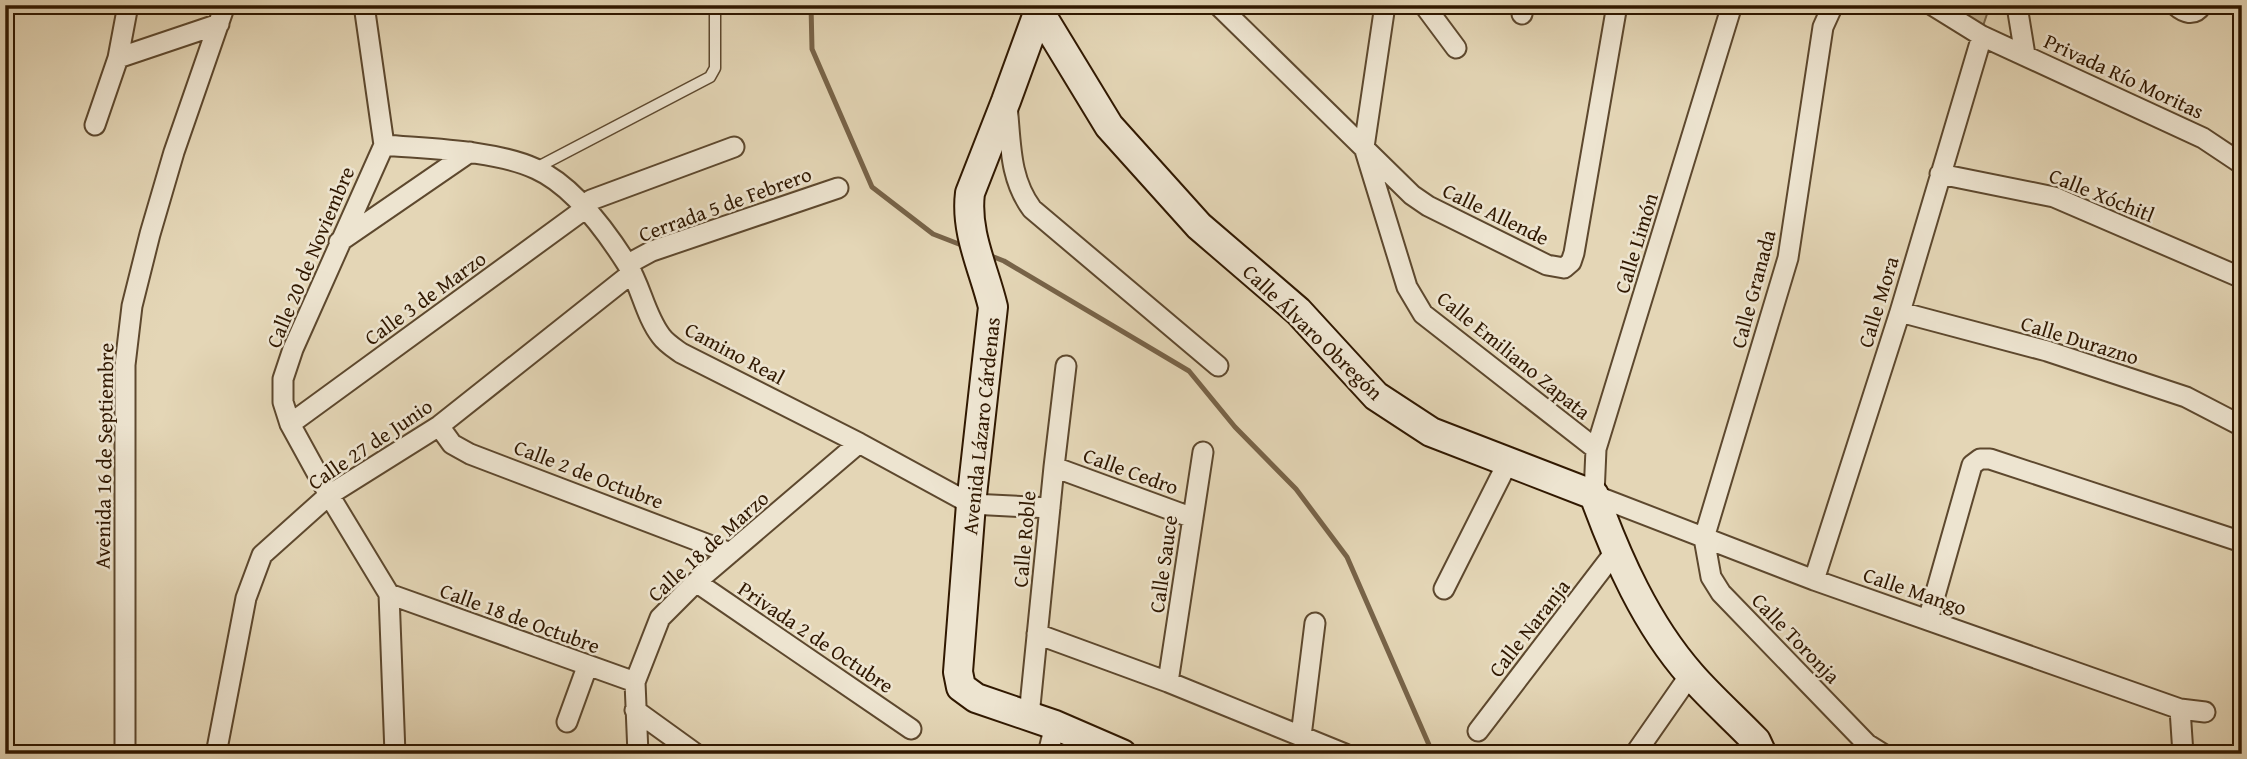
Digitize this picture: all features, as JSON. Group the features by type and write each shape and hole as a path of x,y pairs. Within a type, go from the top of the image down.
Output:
{"street":[{"path":"94,125 118,58 128,5"},
{"path":"364,5 384,145"},
{"name":"Calle Allende","path":"1218,5 1412,195 1428,206 1547,265 1564,268 1571,262 1574,253 1617,5"},
{"name":"Calle Emiliano Zapata","path":"1385,5 1364,147 1407,287 1423,314 1596,449"},
{"path":"1424,5 1456,48"},
{"name":"Calle Limón","path":"1594,495 1596,449 1732,5"},
{"name":"Calle Granada","path":"1704,538 1788,258 1824,27 1833,5"},
{"name":"Privada Río Moritas","path":"1933,5 1982,36 2203,138 2242,164"},
{"path":"2175,5 2190,13 2202,5"},
{"path":"2017,6 2025,55"},
{"name":"Avenida Lázaro Cárdenas","path":"1038,7 1006,101 970,193 971,236 993,307 971,504 957,672 961,687 976,698 1042,720 1122,754"},
{"name":"Calle Álvaro Obregón","path":"1038,7 1109,126 1199,226 1297,312 1376,396 1432,432 1594,495"},
{"path":"118,58 222,14"},
{"name":"Avenida 16 de Septiembre","path":"125,754 125,365 132,306 174,152 222,14"},
{"name":"Calle Mora","path":"1814,580 1900,312 1982,36"},
{"path":"1006,101 1015,175 1020,193 1032,209 1218,366"},
{"name":"Camino Real","path":"384,145 470,152 535,169 551,178 586,208 630,269 662,338 681,353 859,443 971,504 1050,508"},
{"name":"Calle 20 de Noviembre","path":"384,145 293,349 283,379 283,402 290,424 389,594 395,754"},
{"name":"Calle 3 de Marzo","path":"290,424 586,208 591,200 734,147"},
{"path":"338,243 470,152"},
{"name":"Calle Xóchitl","path":"1940,174 2054,197 2242,278"},
{"name":"Cerrada 5 de Febrero","path":"630,269 652,251 838,188"},
{"name":"Calle 27 de Junio","path":"216,754 246,598 262,555 330,495 439,426 630,269"},
{"name":"Calle Durazno","path":"1900,312 2047,351 2186,397 2242,426"},
{"name":"Calle Roble","path":"1048,754 1042,720 1037,634 1066,366"},
{"name":"Calle 2 de Octubre","path":"439,426 452,444 470,454 730,553"},
{"name":"Calle 18 de Marzo","path":"638,754 635,682 660,618 696,582 859,443"},
{"name":"Calle Sauce","path":"1168,682 1203,453"},
{"path":"1928,620 1964,488 1972,465 1980,459 1990,459 2242,542"},
{"path":"1444,589 1508,462"},
{"name":"Calle Cedro","path":"1054,467 1193,518"},
{"path":"1594,495 1615,552 1659,631 1690,675 1756,741 1762,754"},
{"name":"Calle Mango","path":"1594,495 1814,580 2180,709 2205,712"},
{"name":"Calle Toronja","path":"1704,538 1711,578 1721,593 1867,744 1883,754"},
{"name":"Calle Naranja","path":"1478,731 1615,552"},
{"name":"Privada 2 de Octubre","path":"696,582 911,729"},
{"name":"Calle 18 de Octubre","path":"389,594 635,682"},
{"path":"1301,736 1315,623"},
{"path":"1037,634 1168,682 1345,754"},
{"path":"567,722 587,667"},
{"path":"1634,754 1690,675"},
{"path":"2180,709 2183,754"},
{"path":"635,710 696,754"}],"lane":[{"path":"535,169 710,77 715,68 715,7"}],"shaded area":[{"path":"1941,5 1990,5 1982,29"}],"waterway":[{"path":"811,5 812,49 872,187 933,234 964,246"},
{"path":"986,254 1004,261 1189,371 1235,427 1296,489 1347,557 1433,754"}]}
